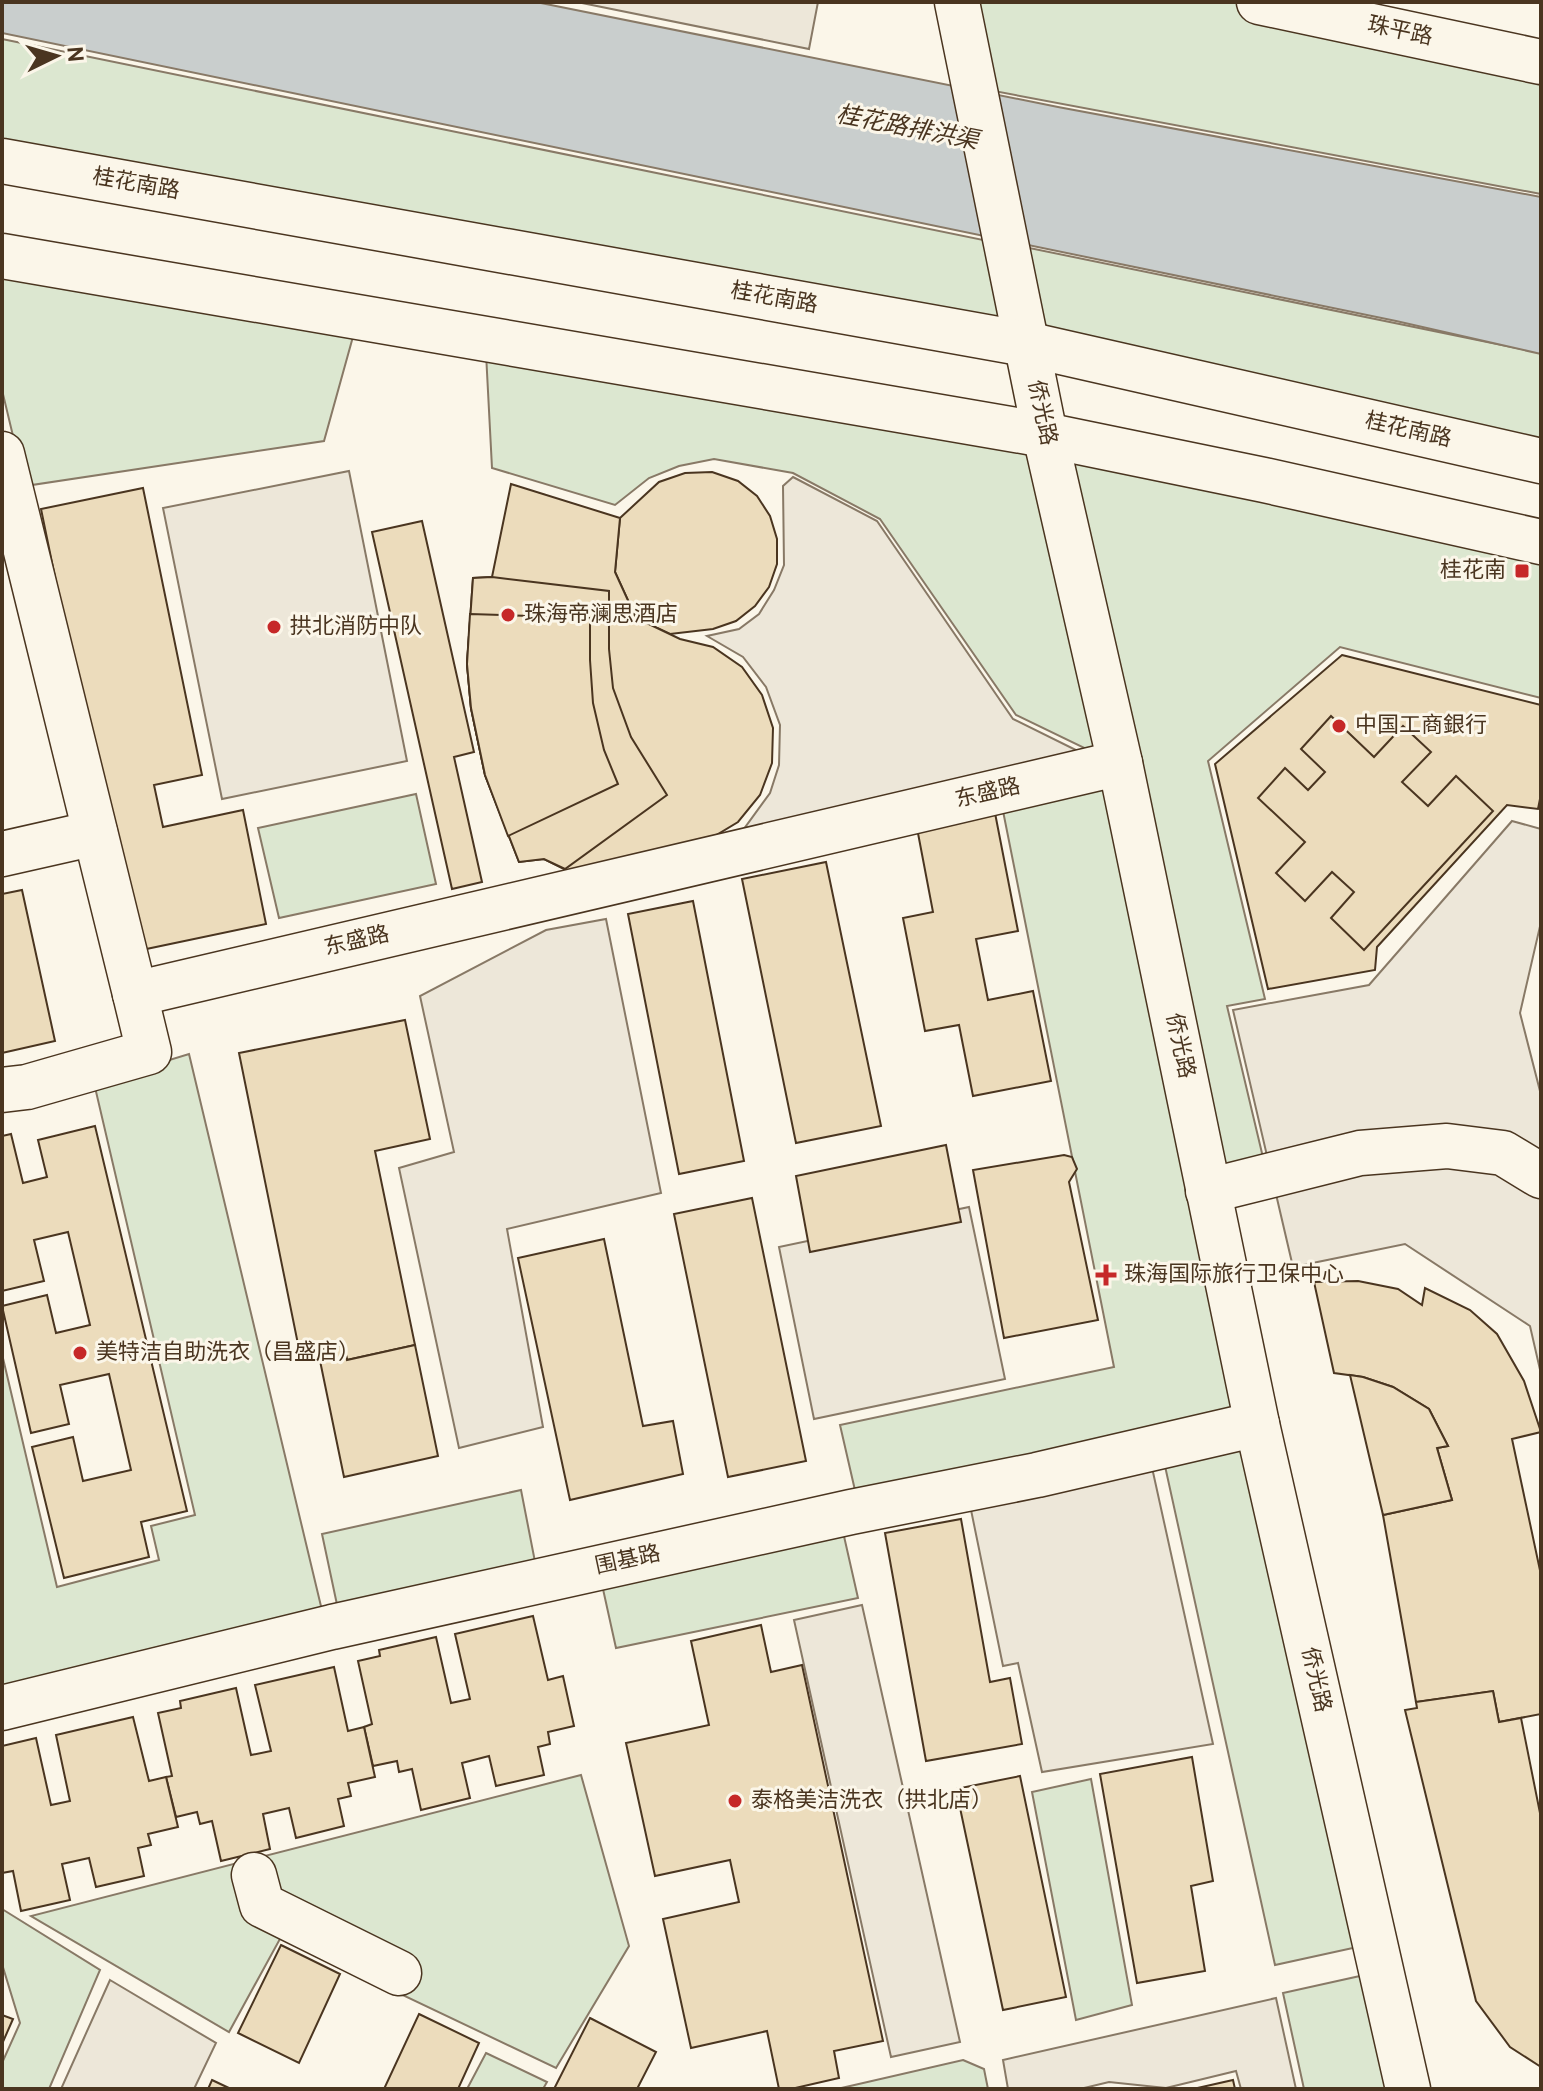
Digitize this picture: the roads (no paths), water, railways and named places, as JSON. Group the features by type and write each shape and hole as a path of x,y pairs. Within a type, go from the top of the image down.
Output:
{"street":[{"name":"侨光路","path":"957,2 1045,435 1120,763 1257,1424 1408,2089"},
{"name":"珠平路","path":"1259,2 1541,62"},
{"name":"桂花南路","path":"2,161 1026,344 1541,461"},
{"path":"2,256 1045,435 1541,542"},
{"path":"2,454 149,1052 27,1087 2,1090"},
{"name":"东盛路","path":"135,994 1120,763"},
{"path":"2,854 95,833"},
{"path":"1208,1191 1360,1153 1447,1146 1503,1153 1541,1176"},
{"name":"围基路","path":"2,1708 332,1627 851,1512 1037,1475 1257,1424"},
{"path":"254,1875 262,1905 399,1973"}],"water":[{"name":"桂花路排洪渠","path":"2,2 536,2 1058,107 1541,197 1541,354 1396,321 2,33"}],"place":[{"name":"桂花南","path":"1522,571"},
{"name":"珠海帝澜思酒店","path":"508,615"},
{"name":"拱北消防中队","path":"274,627"},
{"name":"中国工商銀行","path":"1339,726"},
{"name":"珠海国际旅行卫保中心","path":"1106,1275"},
{"name":"美特洁自助洗衣（昌盛店）","path":"80,1353"},
{"name":"泰格美洁洗衣（拱北店）","path":"735,1801"}]}
